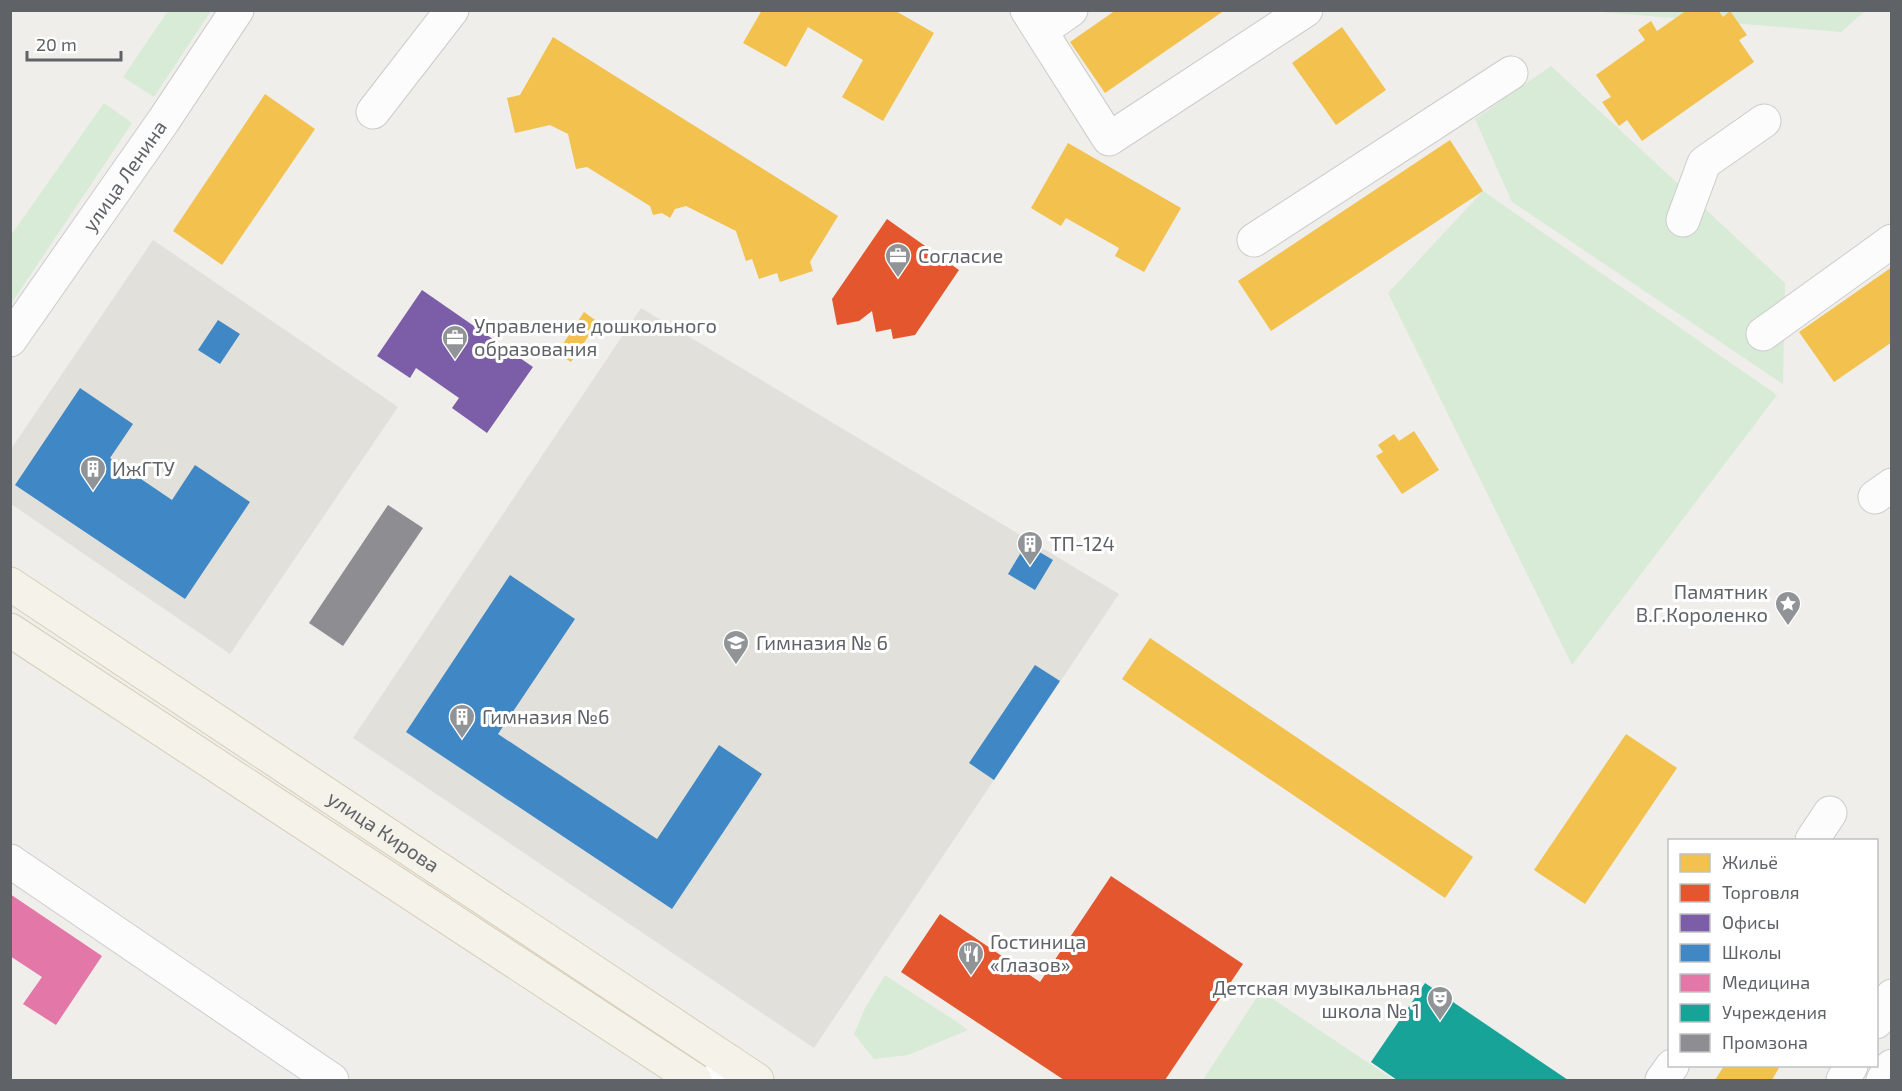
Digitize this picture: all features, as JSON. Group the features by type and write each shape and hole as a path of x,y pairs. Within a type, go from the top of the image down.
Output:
{"main road":[{"name":"улица Кирова","path":"10,584 724,1071 758,1080"},
{"name":"улица Кирова","path":"10,630 695,1080"}],"street":[{"name":"улица Ленина","path":"10,340 164,120 237,10"},
{"path":"372,112 452,10"},
{"path":"1071,10 1034,21 1109,139 1306,10"},
{"path":"1254,240 1511,73"},
{"path":"1683,220 1704,163 1764,121"},
{"path":"1763,334 1892,241"},
{"path":"1813,839 1830,813"},
{"path":"10,861 332,1080"},
{"path":"1878,1019 1892,996"},
{"path":"1883,1080 1892,1066"},
{"path":"1662,1080 1671,1067"}],"shaded area":[{"path":"153,240 398,407 230,654 11,504 11,449"},
{"name":"Гимназия № 6","path":"641,308 1119,594 814,1048 353,738"}],"green space":[{"path":"168,11 211,11 154,97 123,77"},
{"path":"1601,11 1865,11 1841,32"},
{"path":"1551,66 1785,283 1783,384 1512,202 1475,119"},
{"path":"104,103 132,123 11,304 11,235"},
{"path":"1483,191 1777,395 1572,665 1388,293"},
{"path":"885,975 968,1030 908,1055 874,1059 854,1034 865,1008"},
{"path":"1261,991 1394,1080 1203,1080"}],"building: Жильё":[{"path":"762,10 894,10 934,33 883,121 842,97 863,60 808,27 786,67 743,43"},
{"path":"1116,10 1225,10 1105,93 1070,42"},
{"path":"1687,10 1718,10 1723,17 1730,11 1747,35 1739,40 1754,62 1642,141 1627,120 1619,126 1602,102 1611,97 1596,75 1645,40 1638,30 1651,21 1657,31"},
{"path":"1342,27 1386,90 1336,125 1292,63"},
{"path":"553,37 838,216 810,262 813,271 780,282 777,273 759,279 752,259 746,261 736,231 686,206 675,209 670,218 662,213 653,215 650,206 587,167 576,169 568,134 550,125 515,133 507,98 520,95"},
{"path":"265,94 315,129 222,265 173,231"},
{"path":"1450,140 1483,191 1271,331 1238,281"},
{"path":"1068,143 1181,208 1144,272 1115,256 1119,248 1066,218 1061,226 1031,208"},
{"path":"1892,267 1892,342 1834,382 1799,332"},
{"path":"584,312 598,322 571,362 557,353"},
{"path":"1414,431 1439,470 1402,494 1376,456 1383,452 1378,445 1394,434 1399,441"},
{"path":"1150,638 1473,857 1445,898 1122,679"},
{"path":"1626,734 1677,768 1585,904 1534,870"},
{"path":"1723,1067 1779,1067 1772,1080 1715,1080"}],"building: Торговля":[{"path":"887,219 959,270 915,335 893,339 891,329 876,332 872,311 859,321 837,325 832,299"},
{"path":"1111,876 1243,964 1165,1080 1064,1080 901,972 940,914 1040,982"}],"building: Офисы":[{"name":"Управление дошкольного образования","path":"422,290 533,367 487,433 452,408 459,398 416,368 410,378 377,356"}],"building: Школы":[{"path":"218,320 240,334 220,364 198,350"},
{"name":"ИжГТУ","path":"80,388 133,424 110,458 172,500 195,465 250,502 185,599 15,485"},
{"name":"ТП-124","path":"1026,544 1053,560 1035,590 1008,574"},
{"name":"Гимназия №6","path":"510,575 575,619 498,734 657,839 719,745 762,774 672,909 406,732"},
{"path":"1035,665 1060,681 994,780 969,763"}],"building: Медицина":[{"path":"10,894 102,956 56,1025 23,1004 42,977 10,956"}],"building: Учреждения":[{"name":"Детская музыкальная школа № 1","path":"1425,983 1568,1080 1397,1080 1371,1062"}],"building: Промзона":[{"path":"388,505 423,528 343,646 309,623"}],"place":[{"name":"Согласие","path":"898,279"},
{"name":"Управление дошкольного образования","path":"455,361"},
{"name":"ИжГТУ","path":"93,492"},
{"name":"ТП-124","path":"1030,567"},
{"name":"Памятник В.Г.Короленко","path":"1788,627"},
{"name":"Гимназия № 6","path":"736,666"},
{"name":"Гимназия №6","path":"462,740"},
{"name":"Гостиница «Глазов»","path":"971,977"},
{"name":"Детская музыкальная школа № 1","path":"1440,1022"}]}
